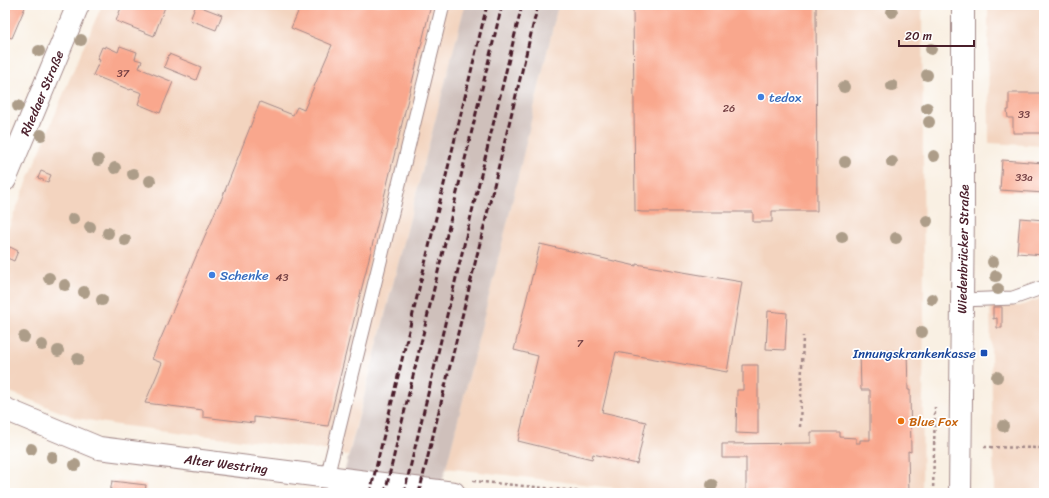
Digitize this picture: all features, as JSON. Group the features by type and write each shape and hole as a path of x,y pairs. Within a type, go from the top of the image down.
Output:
{"street":[{"name":"Rhedaer Straße","path":"5,180 78,5"},
{"name":"Wiedenbrücker Straße","path":"960,493 963,5"},
{"name":"Alter Westring","path":"5,409 99,448 327,477 462,487"}],"lane":[{"path":"327,477 443,5"},
{"path":"962,300 1013,298 1044,287"}],"path":[{"path":"800,427 802,336"},
{"path":"983,447 1039,448"},
{"path":"462,487 596,493"}],"shaded area":[{"path":"102,5 465,5 348,456 333,451 118,425 76,418 5,390 5,236 70,78"},
{"path":"465,5 558,5 508,220 446,468 439,493 339,493"},
{"path":"558,5 922,5 924,304 922,493 658,493 446,468 508,220"},
{"path":"988,5 1044,5 1044,146 989,143"},
{"path":"1044,297 1044,493 994,493 990,305 1020,306"}],"building":[{"path":"5,5 26,5 12,38 5,36"},
{"path":"122,5 160,5 165,7 154,36 116,21"},
{"path":"196,5 222,15 216,30 190,20"},
{"path":"301,5 431,5 328,426 254,417 254,423 203,417 203,410 145,403 162,363 152,359 220,203 260,102 293,115 297,107 304,110 332,45 291,28"},
{"path":"633,5 816,5 817,211 772,211 772,222 753,222 753,212 635,211"},
{"path":"105,46 118,52 120,46 137,52 135,59 142,61 139,68 173,82 160,113 138,104 142,93 131,89 130,90 93,75 100,60 97,59 102,47 105,48"},
{"path":"169,54 201,67 196,80 164,67"},
{"path":"1009,93 1044,93 1044,133 1013,133 1013,118 1008,118 1007,110 1009,110"},
{"path":"1002,160 1044,163 1044,193 1000,190"},
{"path":"41,171 51,175 48,182 38,178"},
{"path":"1020,218 1044,220 1044,255 1017,253"},
{"path":"540,244 636,266 636,264 742,282 727,372 616,352 602,412 646,422 637,464 593,454 592,459 518,441 538,356 514,350"},
{"path":"10,247 18,251 14,261 5,257"},
{"path":"993,307 1002,307 1002,328 997,328 997,318 993,319"},
{"path":"768,311 787,313 785,350 766,349"},
{"path":"907,351 908,390 910,390 911,452 908,451 909,493 746,492 746,458 722,458 722,444 811,443 811,432 840,432 840,437 856,438 856,443 860,443 860,440 870,440 870,390 861,390 860,352"},
{"path":"743,365 758,365 758,434 736,433 737,390 743,390"},
{"path":"112,481 146,485 145,493 110,493"}],"railway":[{"path":"370,493 487,5"},
{"path":"385,493 502,5"},
{"path":"404,493 522,5"},
{"path":"419,493 538,5"}],"place":[{"name":"tedox","path":"761,97"},
{"name":"Schenke","path":"212,275"},
{"name":"Innungskrankenkasse","path":"984,353"},
{"name":"Blue Fox","path":"901,421"}]}
